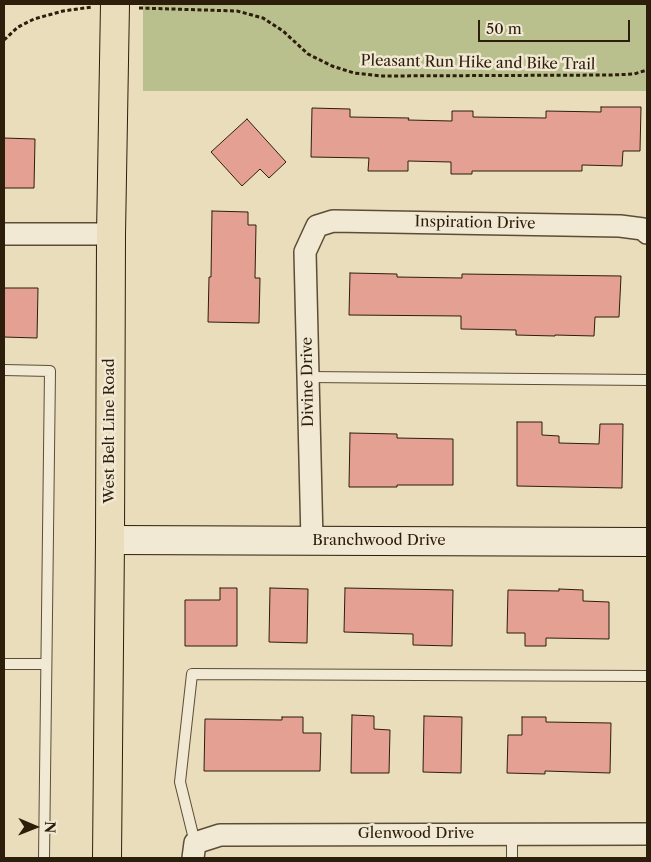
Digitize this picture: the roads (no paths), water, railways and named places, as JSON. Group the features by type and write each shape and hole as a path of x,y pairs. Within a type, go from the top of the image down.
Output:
{"main road":[{"name":"West Belt Line Road","path":"107,858 111,234 115,6"}],"street":[{"name":"Inspiration Drive","path":"317,226 333,221 620,226 640,231"},
{"name":"Divine Drive","path":"312,541 306,252 317,226"},
{"path":"4,234 111,234"},
{"name":"Branchwood Drive","path":"110,540 647,542"},
{"name":"Glenwood Drive","path":"194,851 220,835 647,834"}],"lane":[{"path":"4,370 50,371 44,858"},
{"path":"308,376 647,380"},
{"path":"4,664 46,664"},
{"path":"194,851 180,782 192,674 647,676"},
{"path":"512,834 512,858"}]}
